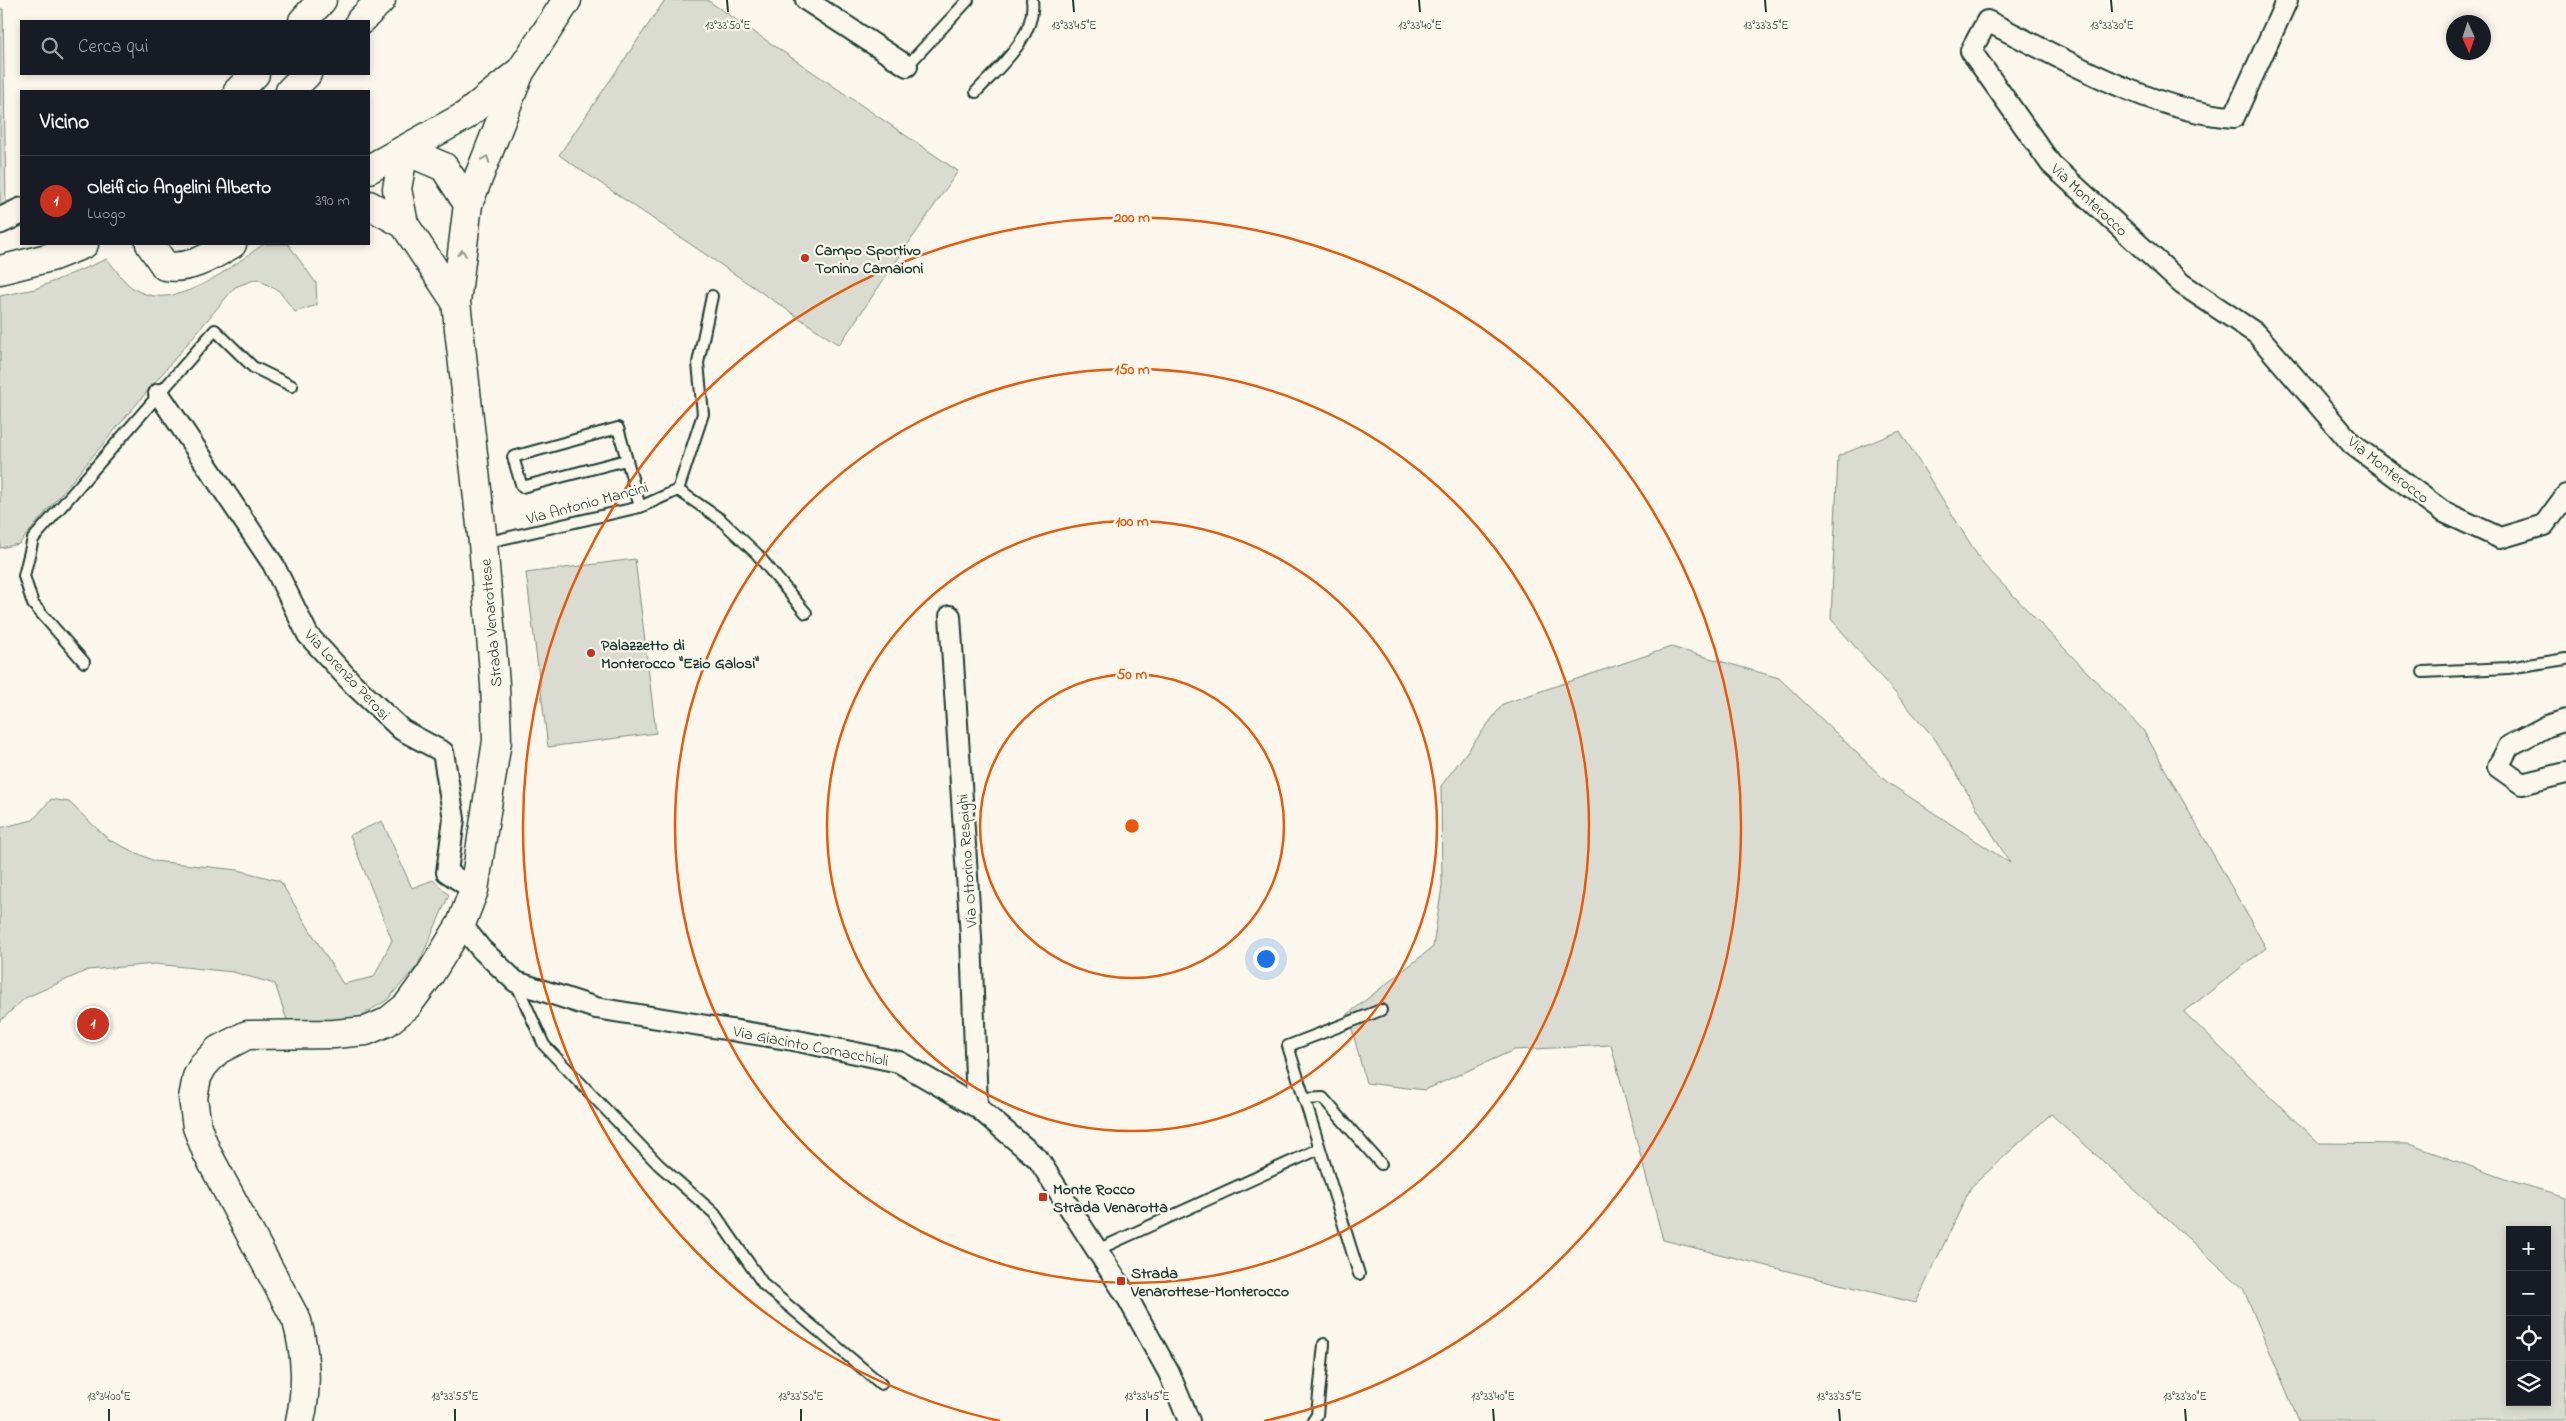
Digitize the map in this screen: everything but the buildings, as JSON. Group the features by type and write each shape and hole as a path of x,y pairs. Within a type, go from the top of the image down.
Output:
{"main road":[{"path":"304,20 322,0"},
{"path":"361,20 381,0"},
{"name":"Strada Venarottese","path":"300,1421 306,1380 304,1350 297,1321 207,1153 194,1115 193,1098 203,1066 218,1050 247,1035 334,1034 366,1031 388,1022 406,1006 423,983 456,931 474,890 497,741 495,684 483,543 456,302 468,204 520,72 567,0"},
{"name":"Strada Venarottese","path":"370,168 465,116 520,72"},
{"path":"239,90 254,75"},
{"path":"291,90 306,75"},
{"path":"404,150 444,167 468,204"},
{"name":"Strada Venarottese","path":"404,150 397,189 404,224 456,302"},
{"name":"Strada Venarottese","path":"370,207 404,224"},
{"path":"0,270 51,257 81,245"},
{"path":"154,251 166,266 188,267 230,245"}],"street":[{"path":"806,0 907,66"},
{"name":"Via Monterocco","path":"2287,0 2234,117 2207,116 2118,85 1987,21 1971,51 2052,164 2182,284 2257,334 2352,444 2442,511 2500,538 2544,525 2566,495"},
{"path":"0,221 20,211"},
{"name":"Via Lorenzo Perosi","path":"159,394 272,564 308,635 354,684 402,730 443,752 454,819 447,872 474,890"},
{"name":"Via Ottorino Respighi","path":"950,616 971,937 976,1107"},
{"path":"2566,720 2547,726 2509,746 2498,767 2522,784 2566,773"},
{"name":"Via Giacinto Cornacchioli","path":"456,931 481,949 516,982 596,1008 793,1040 900,1062 976,1107 1038,1159 1126,1295 1169,1373 1189,1421"}],"lane":[{"path":"907,66 968,0"},
{"path":"976,92 1014,51 1032,14 1032,0"},
{"path":"712,296 698,363 704,414 678,490 720,519 757,554 806,613"},
{"path":"84,662 33,604 24,576 33,539 215,330 253,367 292,386"},
{"path":"626,460 522,487 513,457 618,428 640,507"},
{"name":"Via Antonio Mancini","path":"483,543 640,507 678,490"},
{"path":"2423,672 2508,668 2566,659"},
{"path":"516,982 544,1046 659,1165 714,1213 764,1285 881,1384"},
{"path":"1359,1274 1288,1046 1381,1010"},
{"path":"1304,1099 1323,1098 1381,1164"},
{"path":"1097,1250 1319,1148"},
{"path":"1313,1421 1317,1415 1324,1344"}],"shaded area":[{"name":"Campo Sportivo Tonino Camaioni","path":"665,0 707,0 958,171 839,345 559,155"},
{"path":"0,9 3,9 6,205 0,207"},
{"path":"263,245 289,245 316,283 317,305 295,312 279,291 257,279 235,287 19,544 0,548 0,296 35,289 107,259 129,285 149,295 166,296 184,292 202,285"},
{"path":"1900,431 1983,564 2143,730 2266,948 2184,1012 2318,1143 2409,1144 2514,1182 2566,1197 2566,1421 2299,1421 2243,1288 2051,1114 1971,1187 1916,1303 1663,1240 1611,1045 1514,1050 1425,1090 1366,1083 1348,1014 1433,947 1442,886 1441,786 1503,704 1671,647 1779,678 1887,782 2010,863 1935,739 1831,619 1838,456"},
{"name":"Palazzetto di Monterocco \"Ezio Galosi\"","path":"635,559 656,733 548,747 526,573"},
{"path":"51,799 69,802 109,840 154,861 238,870 280,881 343,984 374,977 392,940 350,835 382,821 412,888 433,880 449,895 418,965 387,1000 359,1017 289,1026 275,984 233,972 155,964 88,970 25,998 0,1021 0,828 33,820"}],"place":[{"name":"Campo Sportivo Tonino Camaioni","path":"805,258"},
{"name":"Palazzetto di Monterocco \"Ezio Galosi\"","path":"591,653"},
{"name":"Oleificio Angelini Alberto","path":"93,1024"},
{"name":"Monte Rocco Strada Venarotta","path":"1043,1197"},
{"name":"Strada Venarottese-Monterocco","path":"1121,1281"}]}
